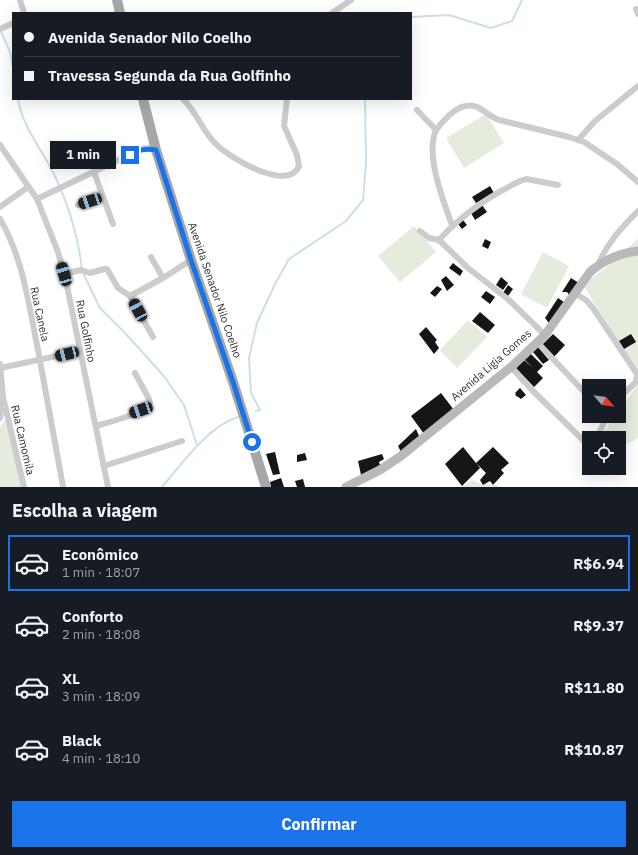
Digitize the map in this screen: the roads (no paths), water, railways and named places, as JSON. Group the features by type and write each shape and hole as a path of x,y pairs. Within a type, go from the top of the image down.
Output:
{"main road":[{"path":"117,0 120,12"},
{"name":"Avenida Senador Nilo Coelho","path":"143,100 156,150 191,260 233,382 266,487"}],"street":[{"path":"20,0 24,12"},
{"path":"333,12 351,0"},
{"path":"0,29 12,23"},
{"path":"578,140 595,121 638,86"},
{"path":"184,100 198,118 209,137 225,152 255,168 272,175 280,176 294,173 299,166 297,155 284,126 287,100"},
{"path":"452,225 439,185 434,162 434,136 436,130 446,118 465,106 477,107 499,120 584,142 617,164 638,182"},
{"path":"417,110 436,130"},
{"name":"Rua Golfinho","path":"0,145 37,199 58,252 64,274 108,487"},
{"path":"37,199 141,149 148,148 156,150"},
{"path":"94,172 113,224"},
{"path":"438,240 452,225 481,202 520,181 526,179 558,185"},
{"path":"0,207 28,187"},
{"path":"78,205 103,197"},
{"path":"598,265 605,249 638,210"},
{"name":"Rua Canela","path":"0,219 9,235 14,249 28,299 63,487"},
{"path":"420,231 429,238 438,240 468,268 509,300 545,335"},
{"name":"Avenida Ligia Gomes","path":"346,487 380,470 401,456 511,367 545,335 574,293 590,272 598,265 612,257 628,252 638,251"},
{"path":"151,257 163,278"},
{"path":"130,296 163,278 191,260"},
{"path":"64,274 82,270 90,273 107,269 118,288 130,296 153,337"},
{"path":"574,293 586,300 593,308 637,374 636,382 626,391"},
{"path":"537,342 582,390"},
{"path":"0,368 40,361 80,351"},
{"name":"Rua Camomila","path":"0,364 4,396 24,487"},
{"path":"511,367 582,439"},
{"path":"96,426 149,406 149,399 135,373"},
{"name":"Rua Camomila","path":"0,418 4,396"},
{"path":"104,466 182,441"}],"waterway":[{"path":"412,17 449,15 491,28 512,21 522,0"},
{"path":"0,29 10,52 12,63"},
{"path":"18,100 20,109 28,128 54,174 64,196 75,232 82,269"},
{"path":"256,411 260,410 251,393 249,358 257,323 275,284 289,259 346,221 363,200 366,163 365,100"},
{"path":"83,273 100,308 163,375 184,405 197,445"},
{"path":"162,487 206,437 216,428 238,417"}]}
